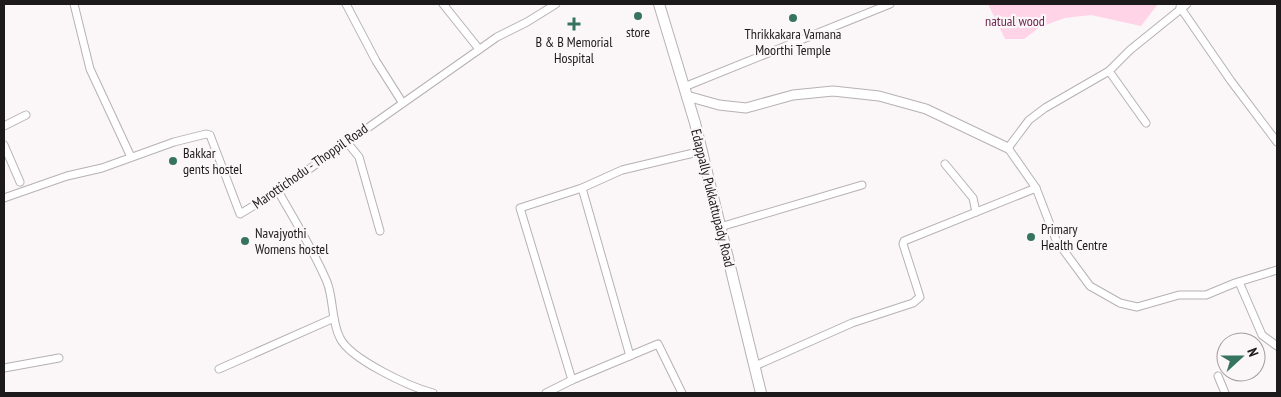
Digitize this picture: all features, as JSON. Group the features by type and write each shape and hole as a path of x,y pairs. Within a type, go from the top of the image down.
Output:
{"main road":[{"name":"Edappally Pukkattupady Road","path":"659,4 702,151 762,393"}],"street":[{"path":"74,4 90,69 111,109 131,157"},
{"path":"346,4 376,61 402,102"},
{"path":"443,4 479,50"},
{"name":"Marottichodu - Thoppil Road","path":"4,198 67,176 102,168 206,134 210,135 240,214 278,191 346,141 479,50 556,4"},
{"path":"685,91 890,4"},
{"path":"1008,148 1029,120 1045,108 1109,71 1183,6 1231,81 1277,142"},
{"path":"1109,71 1146,123"},
{"path":"685,91 719,105 746,108 793,95 833,91 879,96 926,109 1008,148 1036,188 1056,240 1090,286 1120,303 1137,307 1179,295 1206,296 1239,282 1277,270"},
{"path":"4,126 26,115"},
{"path":"346,141 359,157 380,231"},
{"path":"4,145 20,182"},
{"path":"572,380 520,208 582,188 622,170 702,151"},
{"path":"946,164 973,198 976,212"},
{"path":"720,227 862,185"},
{"path":"582,188 630,356"},
{"path":"755,366 852,323 918,300 920,297 902,244 904,241 1036,188"},
{"path":"278,191 324,274 331,293 334,318 339,336 347,350 369,364 433,393"},
{"path":"1239,282 1262,335 1277,346"},
{"path":"219,369 334,318"},
{"path":"546,393 658,344 682,393"},
{"path":"4,368 59,358"}],"green space":[{"name":"natual wood","path":"988,4 1158,4 1141,26 1091,15 1065,18 1040,27 1024,39 1005,39"}],"place":[{"name":"store","path":"638,16"},
{"name":"Thrikkakara Vamana Moorthi Temple","path":"793,18"},
{"name":"B & B Memorial Hospital","path":"574,24"},
{"name":"Bakkar gents hostel","path":"173,161"},
{"name":"Primary Health Centre","path":"1031,237"},
{"name":"Navajyothi Womens hostel","path":"245,241"}]}
